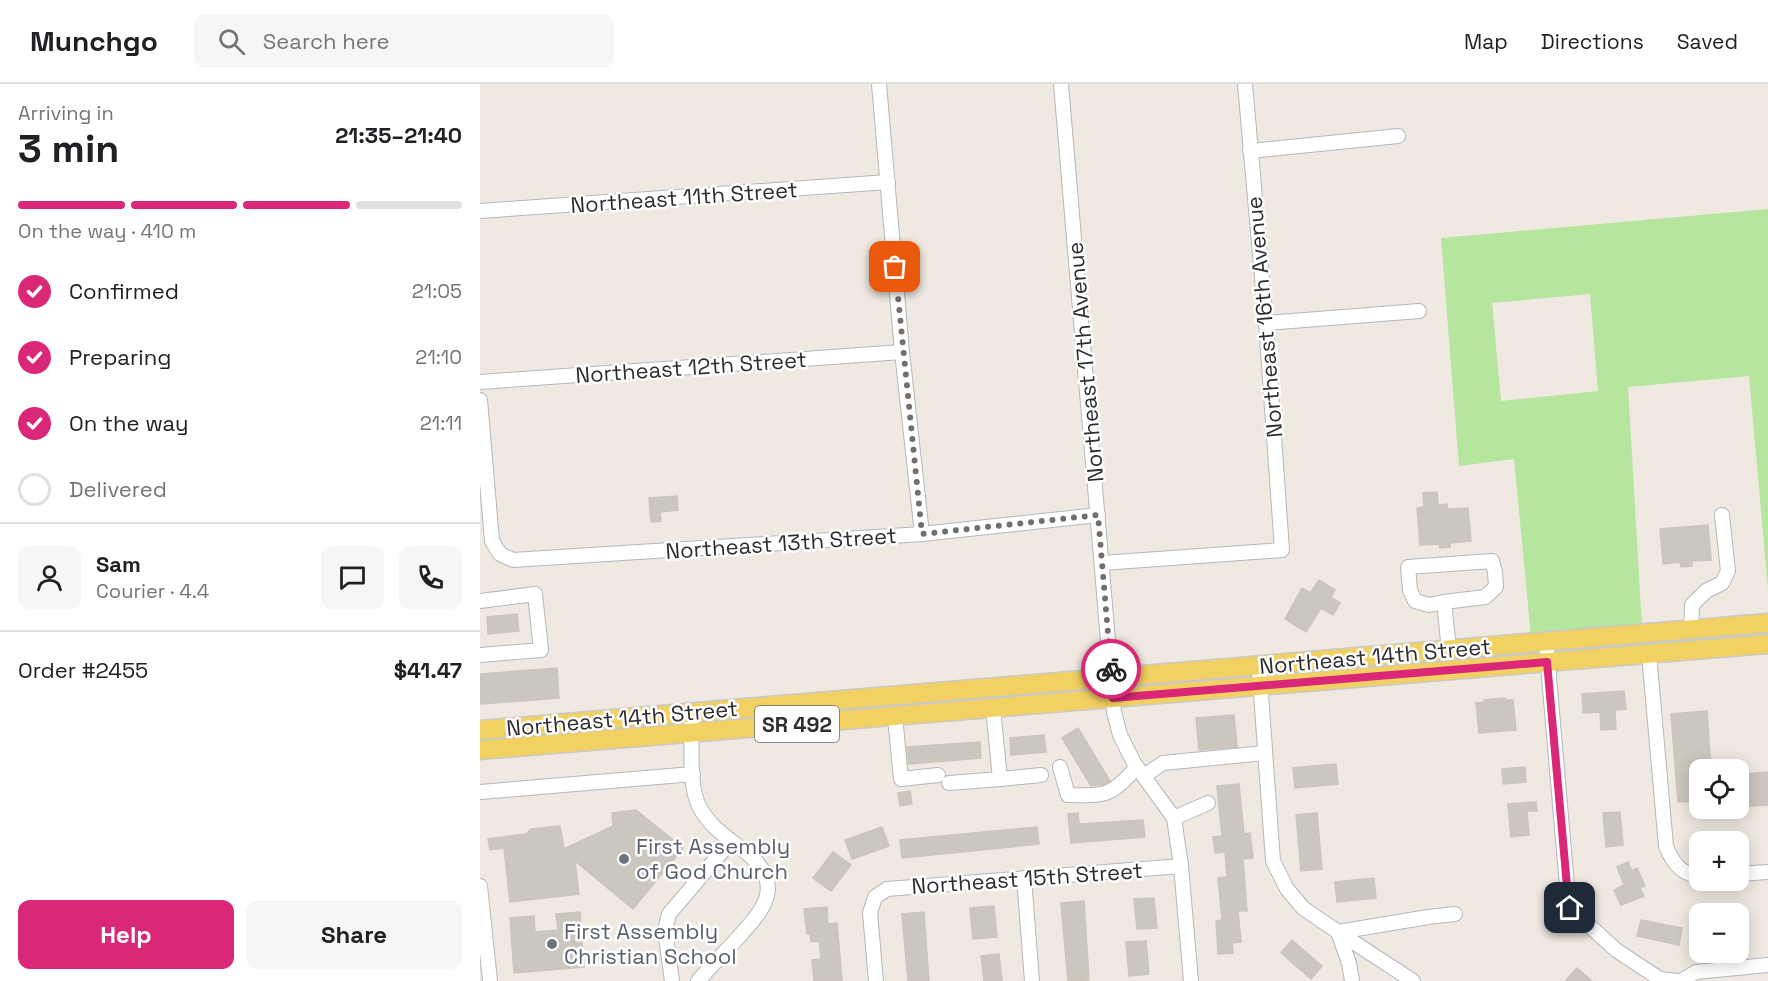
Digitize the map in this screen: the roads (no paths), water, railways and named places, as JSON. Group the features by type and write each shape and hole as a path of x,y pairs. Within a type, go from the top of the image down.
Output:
{"main road":[{"name":"Northeast 14th Street","path":"480,730 1768,623"},
{"name":"Northeast 14th Street","path":"480,750 1768,644"}],"street":[{"path":"879,84 902,352 922,534"},
{"name":"Northeast 17th Avenue","path":"1061,84 1113,698 1120,735 1140,771 1174,818 1181,866 1191,981"},
{"name":"Northeast 16th Avenue","path":"1102,563 1282,550 1266,323 1245,84"},
{"path":"1250,151 1398,136"},
{"name":"Northeast 11th Street","path":"480,212 888,182"},
{"path":"1266,323 1419,311"},
{"name":"Northeast 12th Street","path":"480,382 902,352"},
{"name":"Northeast 13th Street","path":"480,400 492,542 500,554 513,560 922,534 1098,515"},
{"path":"1691,630 1692,605 1706,591 1722,583 1728,571 1722,515"},
{"path":"1492,561 1496,587 1485,597 1444,602 1429,605 1415,601 1410,590 1408,567 1492,561"},
{"path":"480,601 536,594 541,650 480,655"},
{"path":"1444,602 1449,650"},
{"path":"1546,642 1570,908 1616,950 1660,979 1676,981"},
{"path":"1649,654 1666,846 1676,865 1684,873 1689,874"},
{"path":"1259,666 1273,861 1287,889 1303,908 1413,981"},
{"path":"993,708 1000,779"},
{"path":"691,713 693,774 697,802 703,814 719,832 750,855 762,868 767,879 768,890 760,914 698,981"},
{"path":"895,716 901,778 1000,779 1041,775"},
{"path":"1060,767 1068,795 1097,796 1116,789 1140,771 1163,763 1266,753"},
{"path":"480,792 693,774"},
{"path":"1174,818 1208,803"},
{"path":"672,981 665,930 666,921 669,914 731,841"},
{"name":"Northeast 15th Street","path":"876,981 870,913 875,897 887,889 1181,866"},
{"path":"1749,873 1768,872"},
{"path":"1024,878 1032,981"},
{"path":"480,886 490,981"},
{"path":"1338,932 1455,914"},
{"path":"1338,932 1349,963 1352,981"},
{"path":"1681,981 1696,972 1768,965"}],"place":[{"name":"First Assembly of God Church","path":"624,859"},
{"name":"First Assembly Christian School","path":"552,944"}]}
